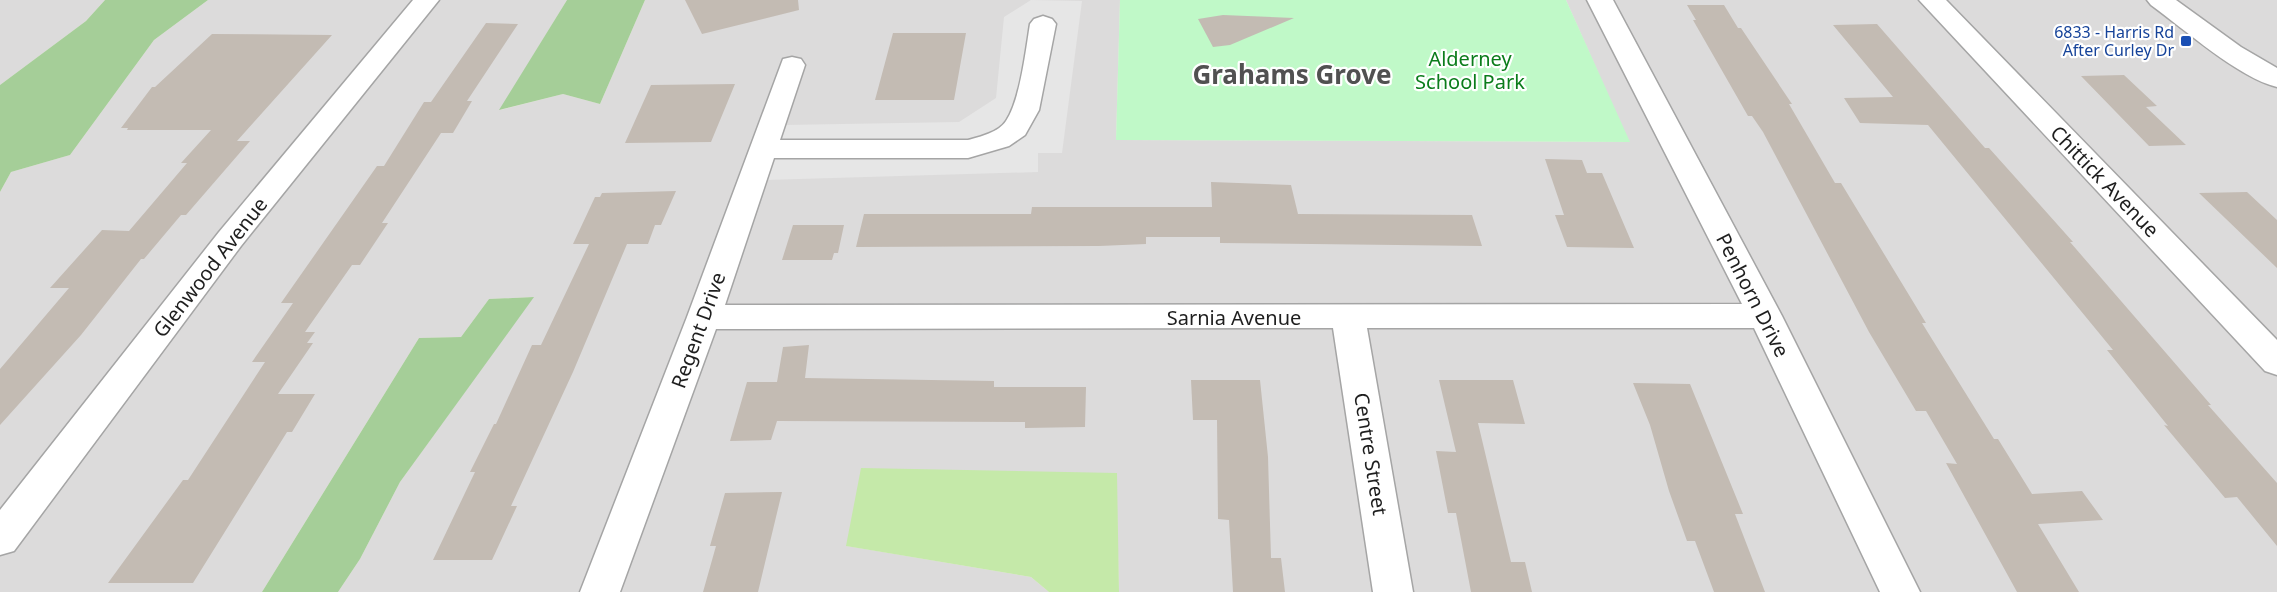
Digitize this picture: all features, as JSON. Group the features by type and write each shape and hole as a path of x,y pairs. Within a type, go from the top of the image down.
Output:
{"street":[{"name":"Glenwood Avenue","path":"0,539 230,239 426,0"},
{"name":"Penhorn Drive","path":"1600,0 1765,316 1900,592"},
{"name":"Chittick Avenue","path":"1932,0 2277,362"},
{"path":"2160,0 2232,53 2277,79"},
{"path":"763,149 968,149 998,141 1017,127 1026,107 1043,24"},
{"name":"Regent Drive","path":"600,592 704,317 792,65"},
{"name":"Centre Street","path":"1348,316 1393,592"},
{"name":"Sarnia Avenue","path":"704,317 1765,316"}],"shaded area":[{"path":"0,0 105,0 86,21 0,85"},
{"path":"208,0 567,0 500,110 563,94 600,104 645,0 1120,0 1116,140 1629,142 1566,0 2277,0 2277,592 1119,592 1116,473 847,546 1031,577 1049,592 338,592 360,559 400,482 533,297 489,299 461,337 419,338 262,592 0,592 0,192 11,172 70,155 154,40"},
{"path":"1031,0 1082,1 1062,153 1038,153 1038,172 765,180 784,125 959,122 996,98 1004,17"}],"green space":[{"path":"105,0 208,0 154,40 70,155 11,172 0,192 0,85 86,21"},
{"path":"567,0 645,0 600,104 563,94 499,110"},
{"name":"Alderney School Park","path":"1120,0 1566,0 1630,142 1116,140"},
{"path":"534,297 400,482 360,559 338,592 262,592 419,338 461,337 489,299"},
{"path":"861,468 1117,473 1119,592 1049,592 1031,577 846,546"}],"building":[{"path":"685,0 798,0 799,10 702,34"},
{"path":"1687,5 1724,5 1738,28 1741,28 1792,104 1789,104 1835,183 1841,183 1926,323 1922,323 1994,439 1998,439 2032,494 2082,491 2103,520 2038,524 2079,592 2017,592 1946,463 1957,464 1926,411 1916,411 1869,332 1763,132 1752,116 1748,116 1693,20 1696,20"},
{"path":"1223,15 1294,18 1230,45 1213,47 1198,19"},
{"path":"486,23 518,24 467,101 472,101 453,133 441,133 382,223 388,223 360,265 352,265 305,332 315,332 307,343 313,343 278,394 315,394 292,432 287,432 193,583 108,583 183,480 188,480 265,362 252,362 293,303 281,303 377,166 384,166 424,102 431,102"},
{"path":"1877,24 1985,148 1989,148 2073,242 2070,242 2277,483 2277,546 2237,497 2225,498 2164,425 2168,426 2107,350 2113,350 1928,125 1860,123 1844,98 1893,97 1833,25"},
{"path":"893,33 966,33 954,100 875,100"},
{"path":"212,34 332,35 237,141 250,141 186,215 181,215 144,259 141,259 81,335 0,425 0,369 69,288 50,288 102,230 129,231 187,163 181,163 211,130 127,130 128,128 121,128 152,87 155,87"},
{"path":"2124,75 2157,106 2146,107 2186,145 2149,146 2081,76"},
{"path":"735,84 711,142 625,143 651,85"},
{"path":"1545,159 1582,160 1587,173 1602,173 1634,248 1567,247 1555,215 1564,215"},
{"path":"1211,182 1291,185 1298,214 1472,215 1482,246 1220,243 1220,237 1146,237 1146,244 1099,246 856,247 864,214 1031,214 1032,207 1212,207"},
{"path":"676,191 661,225 655,225 648,244 627,244 573,372 511,506 517,506 492,560 433,560 475,472 470,472 496,424 532,345 541,345 589,244 573,244 595,197 600,197 602,193"},
{"path":"2247,192 2277,220 2277,268 2199,193"},
{"path":"793,225 844,225 838,253 834,253 832,260 782,260"},
{"path":"809,345 805,378 994,381 994,387 1086,387 1085,427 1025,428 1025,422 777,421 771,440 730,441 747,382 777,382 783,347"},
{"path":"1191,380 1260,380 1268,457 1271,558 1281,558 1285,592 1233,592 1229,520 1218,519 1217,420 1193,420"},
{"path":"1439,380 1513,380 1525,424 1478,423 1511,562 1525,562 1532,592 1471,592 1456,513 1448,513 1436,451 1456,452"},
{"path":"1633,383 1690,384 1743,514 1735,514 1765,592 1714,592 1695,541 1687,541 1669,491 1650,425"},
{"path":"782,492 758,592 703,592 716,546 710,546 725,493"}],"place":[{"name":"6833 - Harris Rd After Curley Dr","path":"2186,41"}],"district":[{"name":"Grahams Grove","path":"1292,74"}]}
